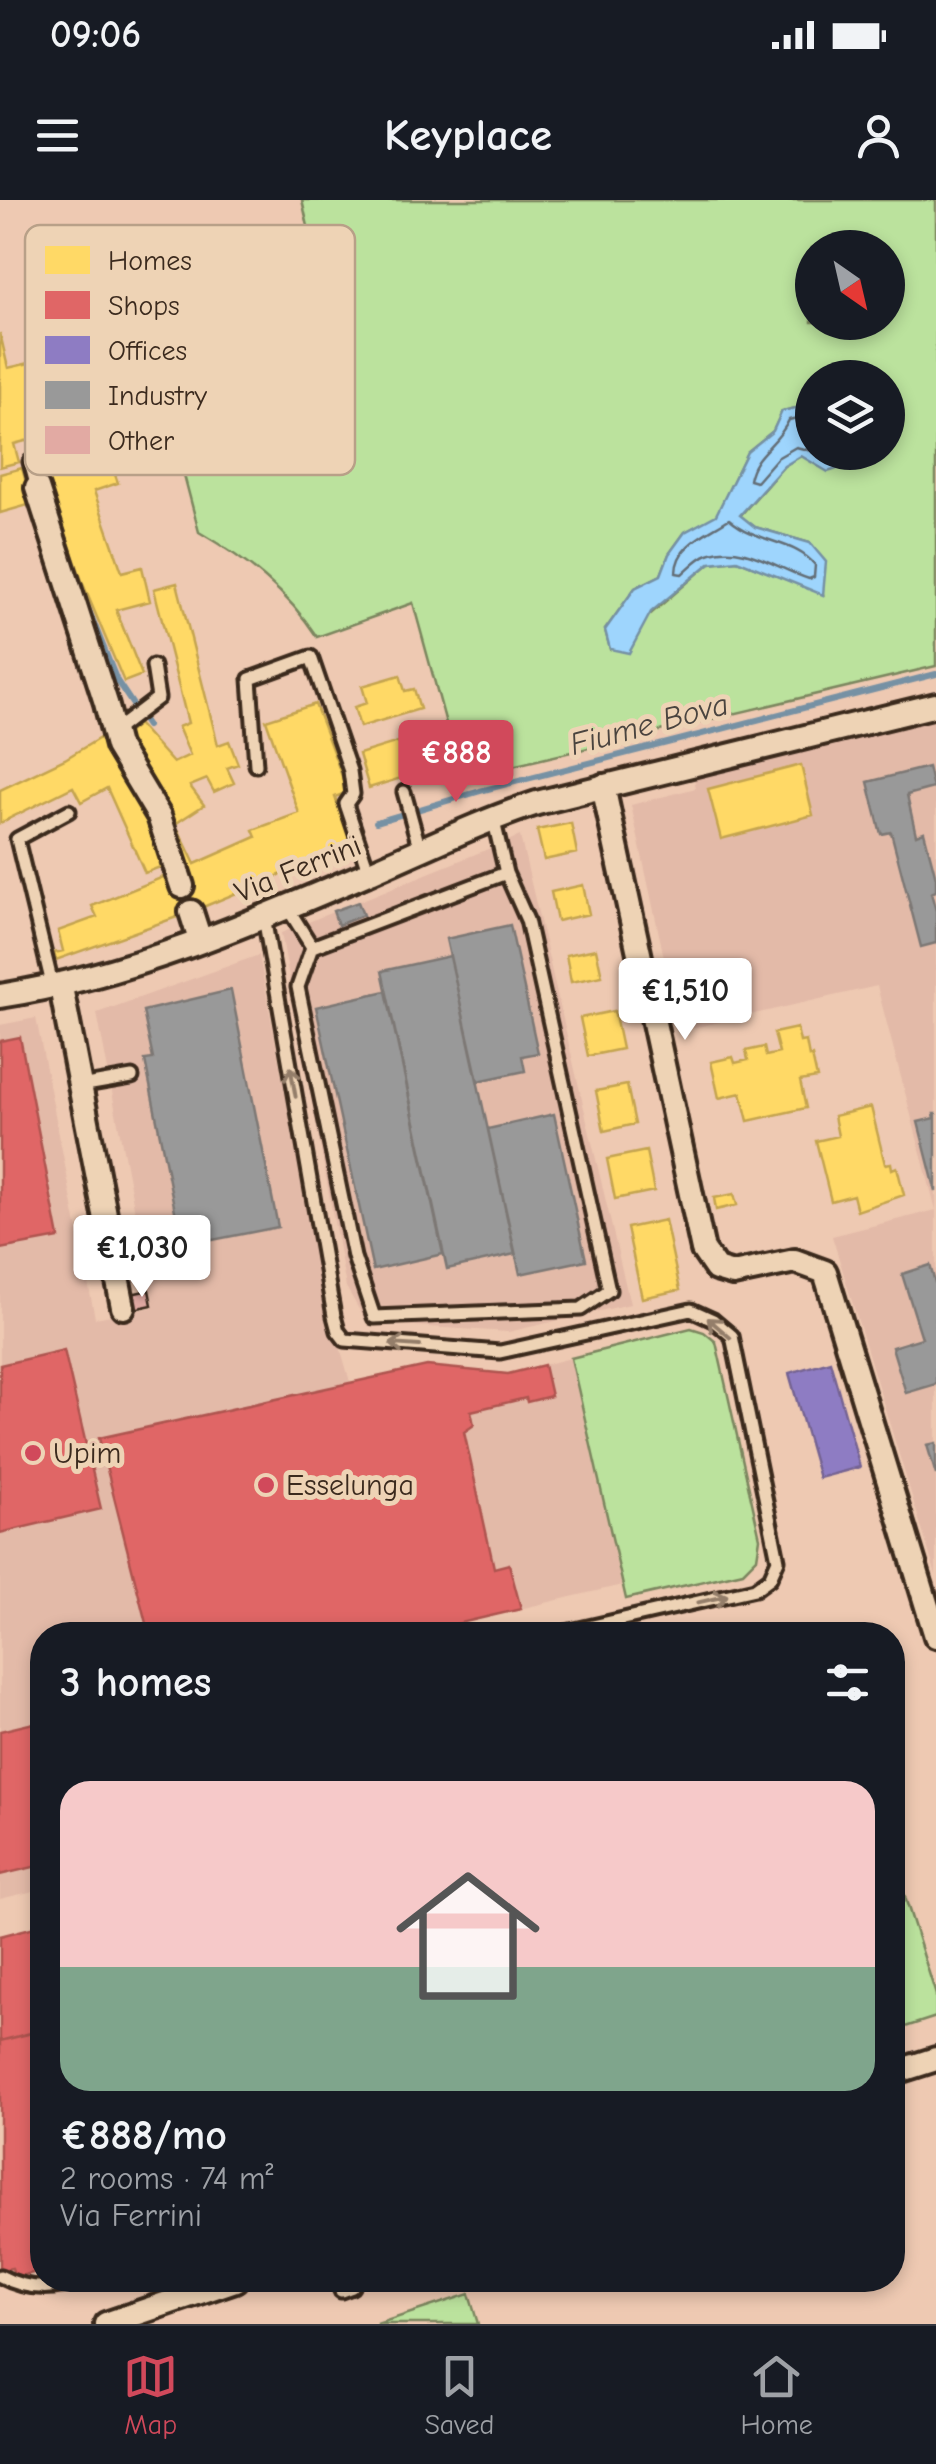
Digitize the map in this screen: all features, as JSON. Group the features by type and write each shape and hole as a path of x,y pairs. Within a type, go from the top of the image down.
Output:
{"street":[{"path":"37,488 106,703 121,726 159,816 182,886"},
{"name":"Via Ferrini","path":"0,996 98,977 264,917 492,818 603,786 936,704"},
{"path":"603,786 703,1250 716,1269 733,1274 794,1260 824,1272 936,1636"},
{"path":"191,912 200,940"},
{"path":"57,987 122,1307"},
{"path":"905,2069 936,2059"},
{"path":"106,2324 200,2292"}],"lane":[{"path":"34,475 37,488"},
{"path":"256,766 250,679 311,657 350,771 353,794 346,804 370,873"},
{"path":"121,726 158,698 154,666"},
{"path":"405,797 420,850"},
{"path":"57,987 17,840 69,812"},
{"path":"312,947 298,988 354,1258 374,1318 581,1308 609,1290 526,920 506,874 492,818"},
{"path":"312,947 506,874"},
{"path":"287,907 312,947"},
{"path":"264,917 334,1316 338,1331 346,1340 500,1352 691,1310 713,1320 732,1336 778,1560 770,1578 755,1589 609,1622"},
{"path":"80,1086 132,1076"},
{"path":"116,1272 178,1260"},
{"path":"0,2276 30,2288"}],"shaded area":[{"path":"936,715 936,1210 877,986 680,1031 631,805 696,788 693,773"},
{"path":"520,836 630,1304 508,1332 367,1323 346,1287 281,933"},
{"path":"259,955 319,1272 350,1382 508,1374 571,1358 622,1585 464,1622 30,1622 30,1892 0,1899 0,1025 36,1018 95,1318 153,1307 97,1013"},
{"path":"936,1210 936,1575 832,1236"}],"green space":[{"path":"302,200 936,200 936,666 461,778 413,603 317,637 293,605 233,554 199,532 184,475 355,475 355,225 308,225","holes":["795,360 905,360 905,470 795,470 795,460 784,466 740,516 755,527 810,543 823,594 737,560 710,563 610,649 605,630 635,588 661,575 669,554 685,532 716,516 747,452 773,431 782,411 795,408"]},
{"path":"691,1328 716,1342 760,1538 757,1558 743,1572 626,1599 571,1358"},
{"path":"905,1897 936,1995 936,2017 905,2027"},
{"path":"469,2294 478,2324 377,2324"}],"water":[{"path":"795,408 795,460 784,466 740,515 755,527 810,543 826,562 823,595 737,560 710,563 651,612 629,653 610,649 605,630 635,588 661,575 669,554 685,532 716,515 747,452 773,431 782,411"}],"building: Homes":[{"path":"0,333 8,368 25,364 25,441 14,444 19,462 0,467"},
{"path":"22,468 32,504 0,513 0,474"},
{"path":"46,475 115,475 118,483 94,491 122,572 142,567 150,601 116,610 142,675 124,682 83,584"},
{"path":"177,583 218,745 229,741 238,764 227,768 234,783 214,792 207,779 190,786 204,805 172,826 118,741 138,724 173,763 190,755 178,727 188,723 154,589"},
{"path":"400,675 405,691 414,689 420,709 360,727 354,707 367,703 362,686"},
{"path":"315,704 348,792 335,797 352,845 191,912 56,960 54,953 63,951 58,931 97,917 92,906 171,874 173,836 179,831 195,864 256,837 253,830 299,813 266,720"},
{"path":"108,733 151,816 168,864 145,873 107,788 81,802 73,787 0,823 0,790"},
{"path":"427,733 437,767 369,788 359,754"},
{"path":"801,765 813,815 721,839 708,789"},
{"path":"571,823 577,853 544,860 537,830"},
{"path":"583,885 589,914 557,921 551,892"},
{"path":"596,949 602,976 571,982 566,955"},
{"path":"614,1011 622,1049 588,1056 580,1018"},
{"path":"797,1028 800,1042 806,1041 809,1057 812,1056 817,1078 800,1081 806,1108 748,1121 741,1093 719,1098 711,1062 733,1057 735,1063 748,1060 746,1051 764,1047 766,1056 779,1053 774,1033"},
{"path":"627,1085 635,1124 604,1131 596,1091"},
{"path":"871,1107 885,1164 891,1163 892,1169 897,1167 904,1195 857,1211 853,1195 831,1201 816,1141 838,1136 834,1116"},
{"path":"646,1151 654,1191 615,1199 607,1159"},
{"path":"734,1194 737,1205 716,1210 714,1198"},
{"path":"665,1220 680,1290 642,1298 627,1228"}],"building: Shops":[{"path":"20,1037 59,1238 0,1249 0,1041"},
{"path":"64,1350 101,1509 0,1533 0,1365"},
{"path":"544,1365 551,1396 471,1411 474,1425 464,1432 494,1568 509,1564 521,1609 465,1622 146,1622 99,1438 427,1366 508,1374"},
{"path":"30,1724 30,1868 0,1875 0,1731"},
{"path":"30,1928 30,2033 0,2041 0,1936"},
{"path":"30,2034 30,2274 15,2277 12,2268 0,2270 0,2041"}],"building: Offices":[{"path":"830,1361 860,1467 819,1478 789,1373"}],"building: Industry":[{"path":"928,767 933,788 907,795 916,835 924,832 936,878 936,891 931,893 936,911 936,943 921,947 891,832 881,834 868,782"},
{"path":"358,902 363,915 338,925 333,911"},
{"path":"510,925 538,1053 522,1056 525,1071 478,1081 446,939"},
{"path":"450,956 515,1254 447,1269 382,971"},
{"path":"231,990 278,1227 182,1246 145,1060 153,1059 143,1011"},
{"path":"386,991 443,1254 373,1270 316,1007"},
{"path":"554,1114 586,1260 520,1274 488,1129"},
{"path":"936,1114 936,1192 918,1122 935,1118"},
{"path":"930,1265 936,1286 936,1384 906,1393 892,1347 922,1338 902,1274"},
{"path":"936,1443 936,1475 927,1445"}],"building: Other":[{"path":"149,1290 152,1305 134,1309 131,1294"}],"waterway":[{"name":"Fiume Bova","path":"41,475 43,483"},
{"name":"Fiume Bova","path":"82,593 117,681 147,726"},
{"name":"Fiume Bova","path":"376,822 480,791 936,674"}],"place":[{"name":"Upim","path":"33,1453"},
{"name":"Esselunga","path":"266,1485"}]}
